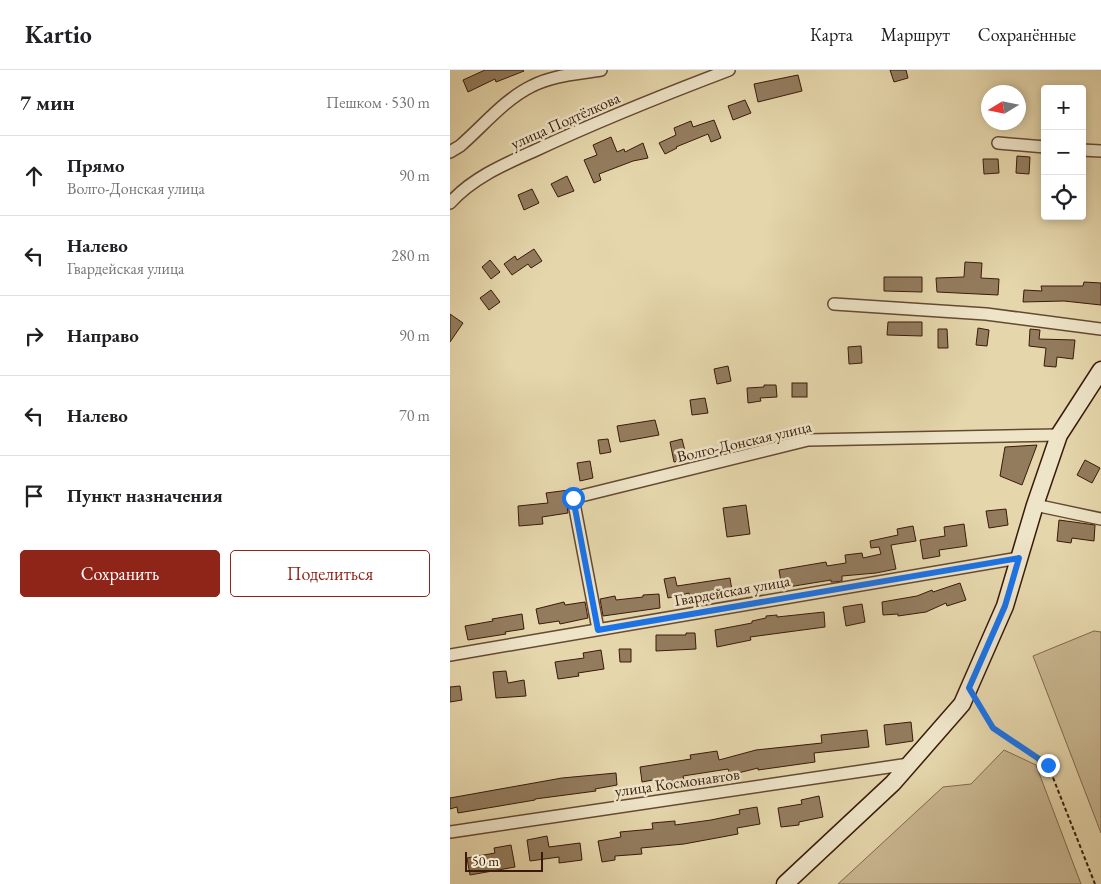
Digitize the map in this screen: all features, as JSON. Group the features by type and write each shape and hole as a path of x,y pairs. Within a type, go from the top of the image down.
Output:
{"street":[{"name":"улица Подтёлкова","path":"450,152 460,146 516,96 532,85 554,78 601,70"},
{"name":"улица Подтёлкова","path":"450,202 467,187 507,163 566,136 729,70"},
{"path":"998,143 1041,147"},
{"path":"1086,150 1101,151"},
{"path":"450,188 467,187"},
{"path":"834,304 986,314 1101,329"},
{"path":"785,884 893,783 962,704 1005,606 1035,505 1060,436 1101,370"},
{"name":"Волго-Донская улица","path":"598,630 573,498 808,440 1060,436"},
{"path":"1035,505 1101,519"},
{"name":"Гвардейская улица","path":"450,655 1019,558"},
{"name":"улица Космонавтов","path":"450,832 909,764"}],"path":[{"path":"969,688 993,728 1048,765 1095,884"}],"shaded area":[{"path":"1094,631 1101,632 1101,833 1033,656"},
{"path":"1004,750 1036,765 1081,884 838,884 943,787 971,784"}],"building":[{"path":"485,70 524,71 496,82 495,79 468,92 463,80"},
{"path":"890,70 906,70 908,78 894,82"},
{"path":"798,75 802,91 758,102 754,84"},
{"path":"745,100 751,113 733,120 728,106"},
{"path":"714,120 721,138 711,142 708,134 676,147 665,154 659,143 676,135 674,128 691,121 693,127"},
{"path":"611,137 617,152 624,149 625,152 643,143 648,158 633,161 599,174 601,180 594,183 584,160 597,155 593,145"},
{"path":"1017,156 1030,157 1029,174 1016,173"},
{"path":"983,159 998,159 999,173 984,174"},
{"path":"567,176 574,191 558,197 551,184"},
{"path":"532,189 539,203 524,210 518,195"},
{"path":"534,249 542,261 531,268 528,264 512,275 504,264 515,256 517,260"},
{"path":"490,260 500,272 491,279 482,267"},
{"path":"965,262 982,263 981,278 999,279 998,295 937,292 936,278 964,277"},
{"path":"884,277 922,277 922,292 884,291"},
{"path":"1084,282 1101,283 1101,305 1064,301 1023,302 1024,290 1042,291 1041,286 1083,286"},
{"path":"491,290 500,302 489,310 480,298"},
{"path":"450,314 463,323 450,342"},
{"path":"888,322 922,322 922,336 887,335"},
{"path":"978,328 989,330 987,346 976,345"},
{"path":"938,329 947,329 948,348 938,348"},
{"path":"1030,329 1040,330 1039,339 1075,340 1073,359 1057,357 1056,367 1044,366 1046,348 1029,346"},
{"path":"861,346 862,363 849,364 848,347"},
{"path":"728,366 731,381 717,384 714,369"},
{"path":"792,383 807,383 807,397 792,397"},
{"path":"764,385 776,385 777,397 760,398 761,401 748,403 747,388 764,387"},
{"path":"705,398 708,413 692,415 690,400"},
{"path":"655,420 659,435 620,442 617,426"},
{"path":"608,439 611,452 600,454 598,440"},
{"path":"682,439 687,459 674,462 670,442"},
{"path":"1037,445 1022,485 1000,476 1005,447"},
{"path":"1085,460 1100,468 1092,483 1077,475"},
{"path":"590,461 593,478 580,481 577,463"},
{"path":"569,490 566,499 568,513 542,517 543,524 519,526 518,506 548,503 546,493"},
{"path":"746,505 750,534 727,537 723,508"},
{"path":"1006,509 1008,525 989,528 986,511"},
{"path":"1059,520 1095,525 1094,541 1072,538 1071,543 1057,541"},
{"path":"964,524 967,546 939,550 940,556 923,559 920,540 945,536 944,527"},
{"path":"913,526 916,541 891,545 896,569 842,576 842,581 831,582 831,580 782,588 779,570 826,562 827,566 846,563 845,555 862,553 863,558 881,554 879,547 871,548 870,541 898,535 897,529"},
{"path":"675,577 677,586 730,578 733,597 714,600 714,597 691,601 689,593 668,598 664,579"},
{"path":"960,583 966,600 947,606 946,603 926,612 898,616 898,614 883,615 882,602 917,596"},
{"path":"659,594 660,608 603,616 600,599 615,596 616,600"},
{"path":"564,602 565,605 585,602 588,618 560,624 559,621 539,624 536,609"},
{"path":"862,604 865,622 846,626 843,607"},
{"path":"824,612 825,627 750,637 751,640 717,647 715,630 752,623 752,621 766,618 766,616 777,615 777,617"},
{"path":"522,614 524,629 468,640 465,626"},
{"path":"686,633 695,633 696,649 656,651 656,635 686,635"},
{"path":"619,649 631,649 631,662 620,662"},
{"path":"601,650 604,669 578,673 579,676 558,679 555,662 584,658 583,653"},
{"path":"506,671 508,683 524,680 526,696 496,698 493,672"},
{"path":"460,686 462,700 450,702 450,687"},
{"path":"911,722 913,741 886,745 884,725"},
{"path":"867,730 869,747 814,753 815,762 758,770 758,768 730,775 728,769 683,776 684,780 664,783 663,778 642,782 640,767 691,759 690,755 717,751 719,760 756,750 822,743 821,735"},
{"path":"616,773 617,785 595,789 596,791 535,799 458,813 457,807 450,809 450,798 562,778"},
{"path":"819,796 823,817 799,822 799,825 781,827 778,808 802,804 801,800"},
{"path":"757,807 760,824 737,828 738,834 684,844 641,848 642,854 615,856 615,860 602,862 598,841 621,837 620,832 653,829 652,823 675,821 675,825 711,820 740,814 739,810"},
{"path":"547,836 549,847 580,843 582,860 559,863 559,857 530,861 527,840"},
{"path":"511,845 515,867 470,875 467,858 495,853 494,848"}],"route":[{"path":"573,498 598,630 1019,558 1005,606 969,688 993,728 1048,765"}]}
